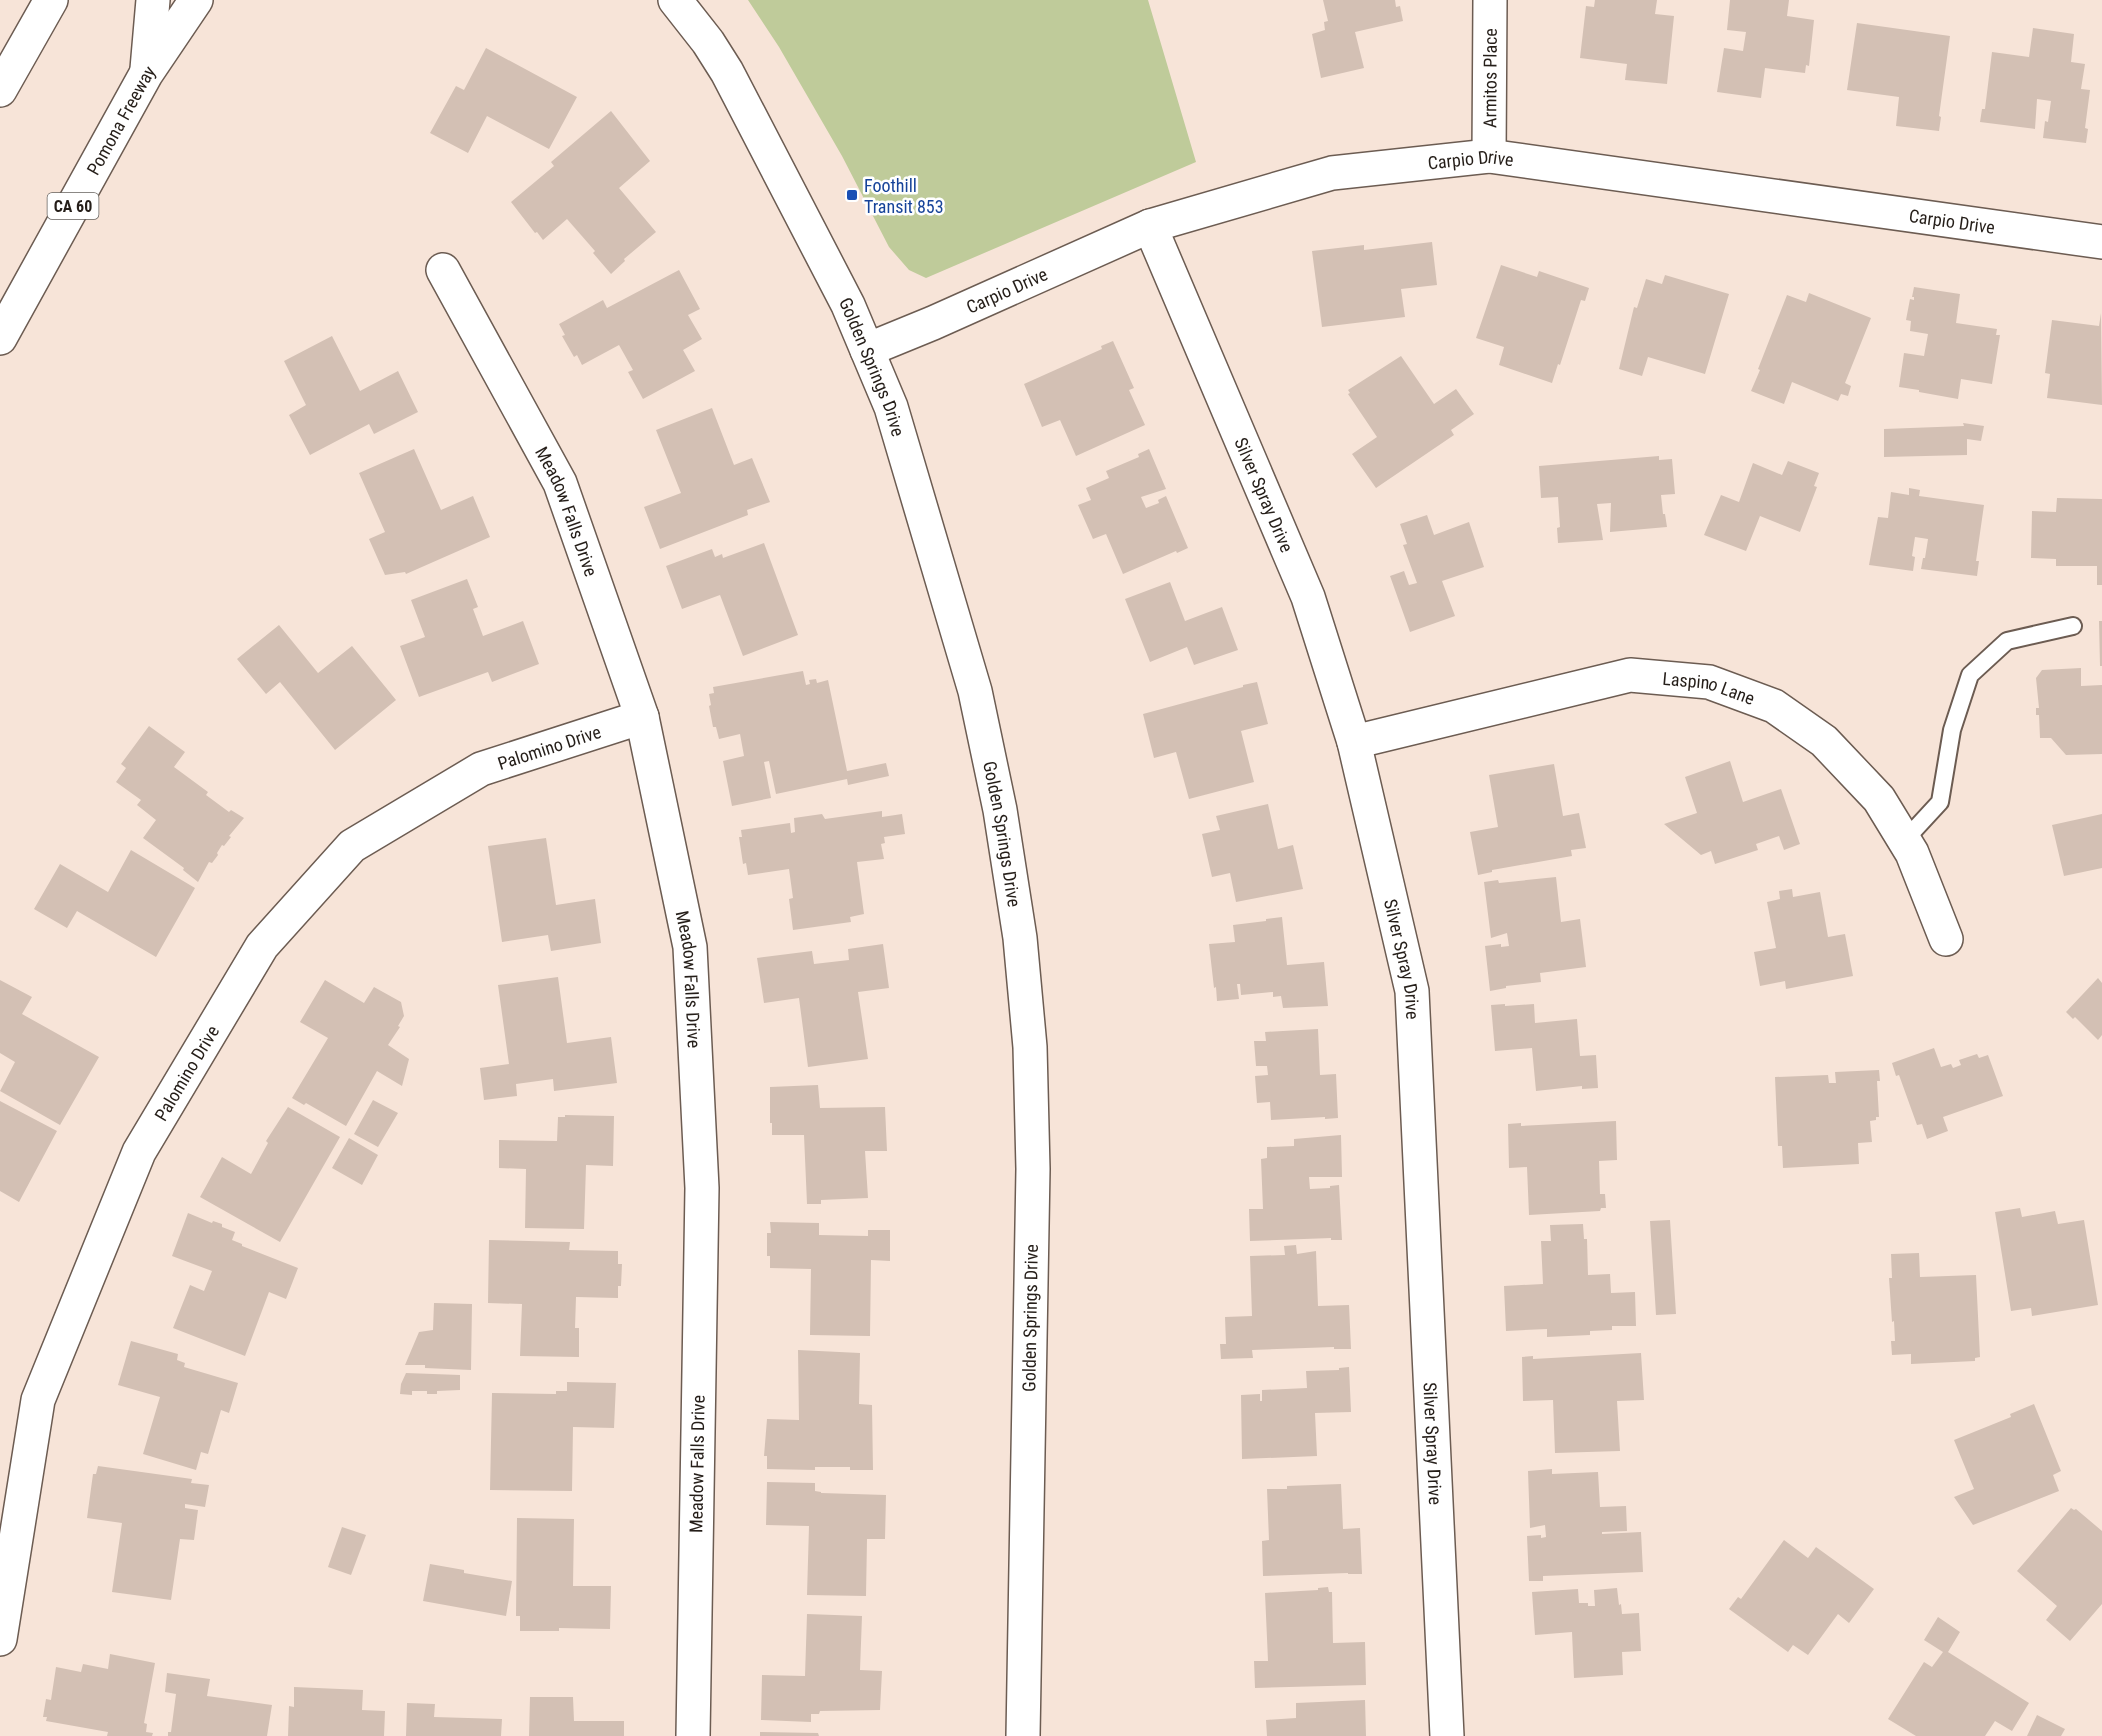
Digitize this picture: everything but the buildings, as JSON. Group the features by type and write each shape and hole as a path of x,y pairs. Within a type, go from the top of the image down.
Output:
{"main road":[{"path":"0,90 51,0"},
{"path":"146,74 153,0"},
{"name":"Pomona Freeway","path":"0,338 146,74 196,0"},
{"name":"Golden Springs Drive","path":"675,0 728,72 848,305 891,407 975,691 1000,810 1020,938 1030,1047 1033,1169 1023,1736"},
{"name":"Armitos Place","path":"1489,156 1490,0"},
{"name":"Carpio Drive","path":"867,350 1150,226 1332,173 1489,156 2102,242"},
{"name":"Silver Spray Drive","path":"1150,226 1308,597 1354,742 1412,991 1448,1736"},
{"name":"Meadow Falls Drive","path":"443,270 560,483 642,717 690,947 702,1188 693,1736"},
{"name":"Laspino Lane","path":"1354,742 1630,675 1709,682 1774,706 1824,741 1879,799 1912,853 1947,939"},
{"name":"Palomino Drive","path":"0,1639 38,1400 139,1152 262,946 352,846 481,769 642,717"}],"lane":[{"path":"1904,841 1940,802 1952,729 1970,675 2007,641 2073,626"}],"green space":[{"path":"748,0 1148,0 1196,162 926,278 909,270 889,247 842,156 779,47"}],"place":[{"name":"Foothill Transit 853","path":"852,195"}]}
